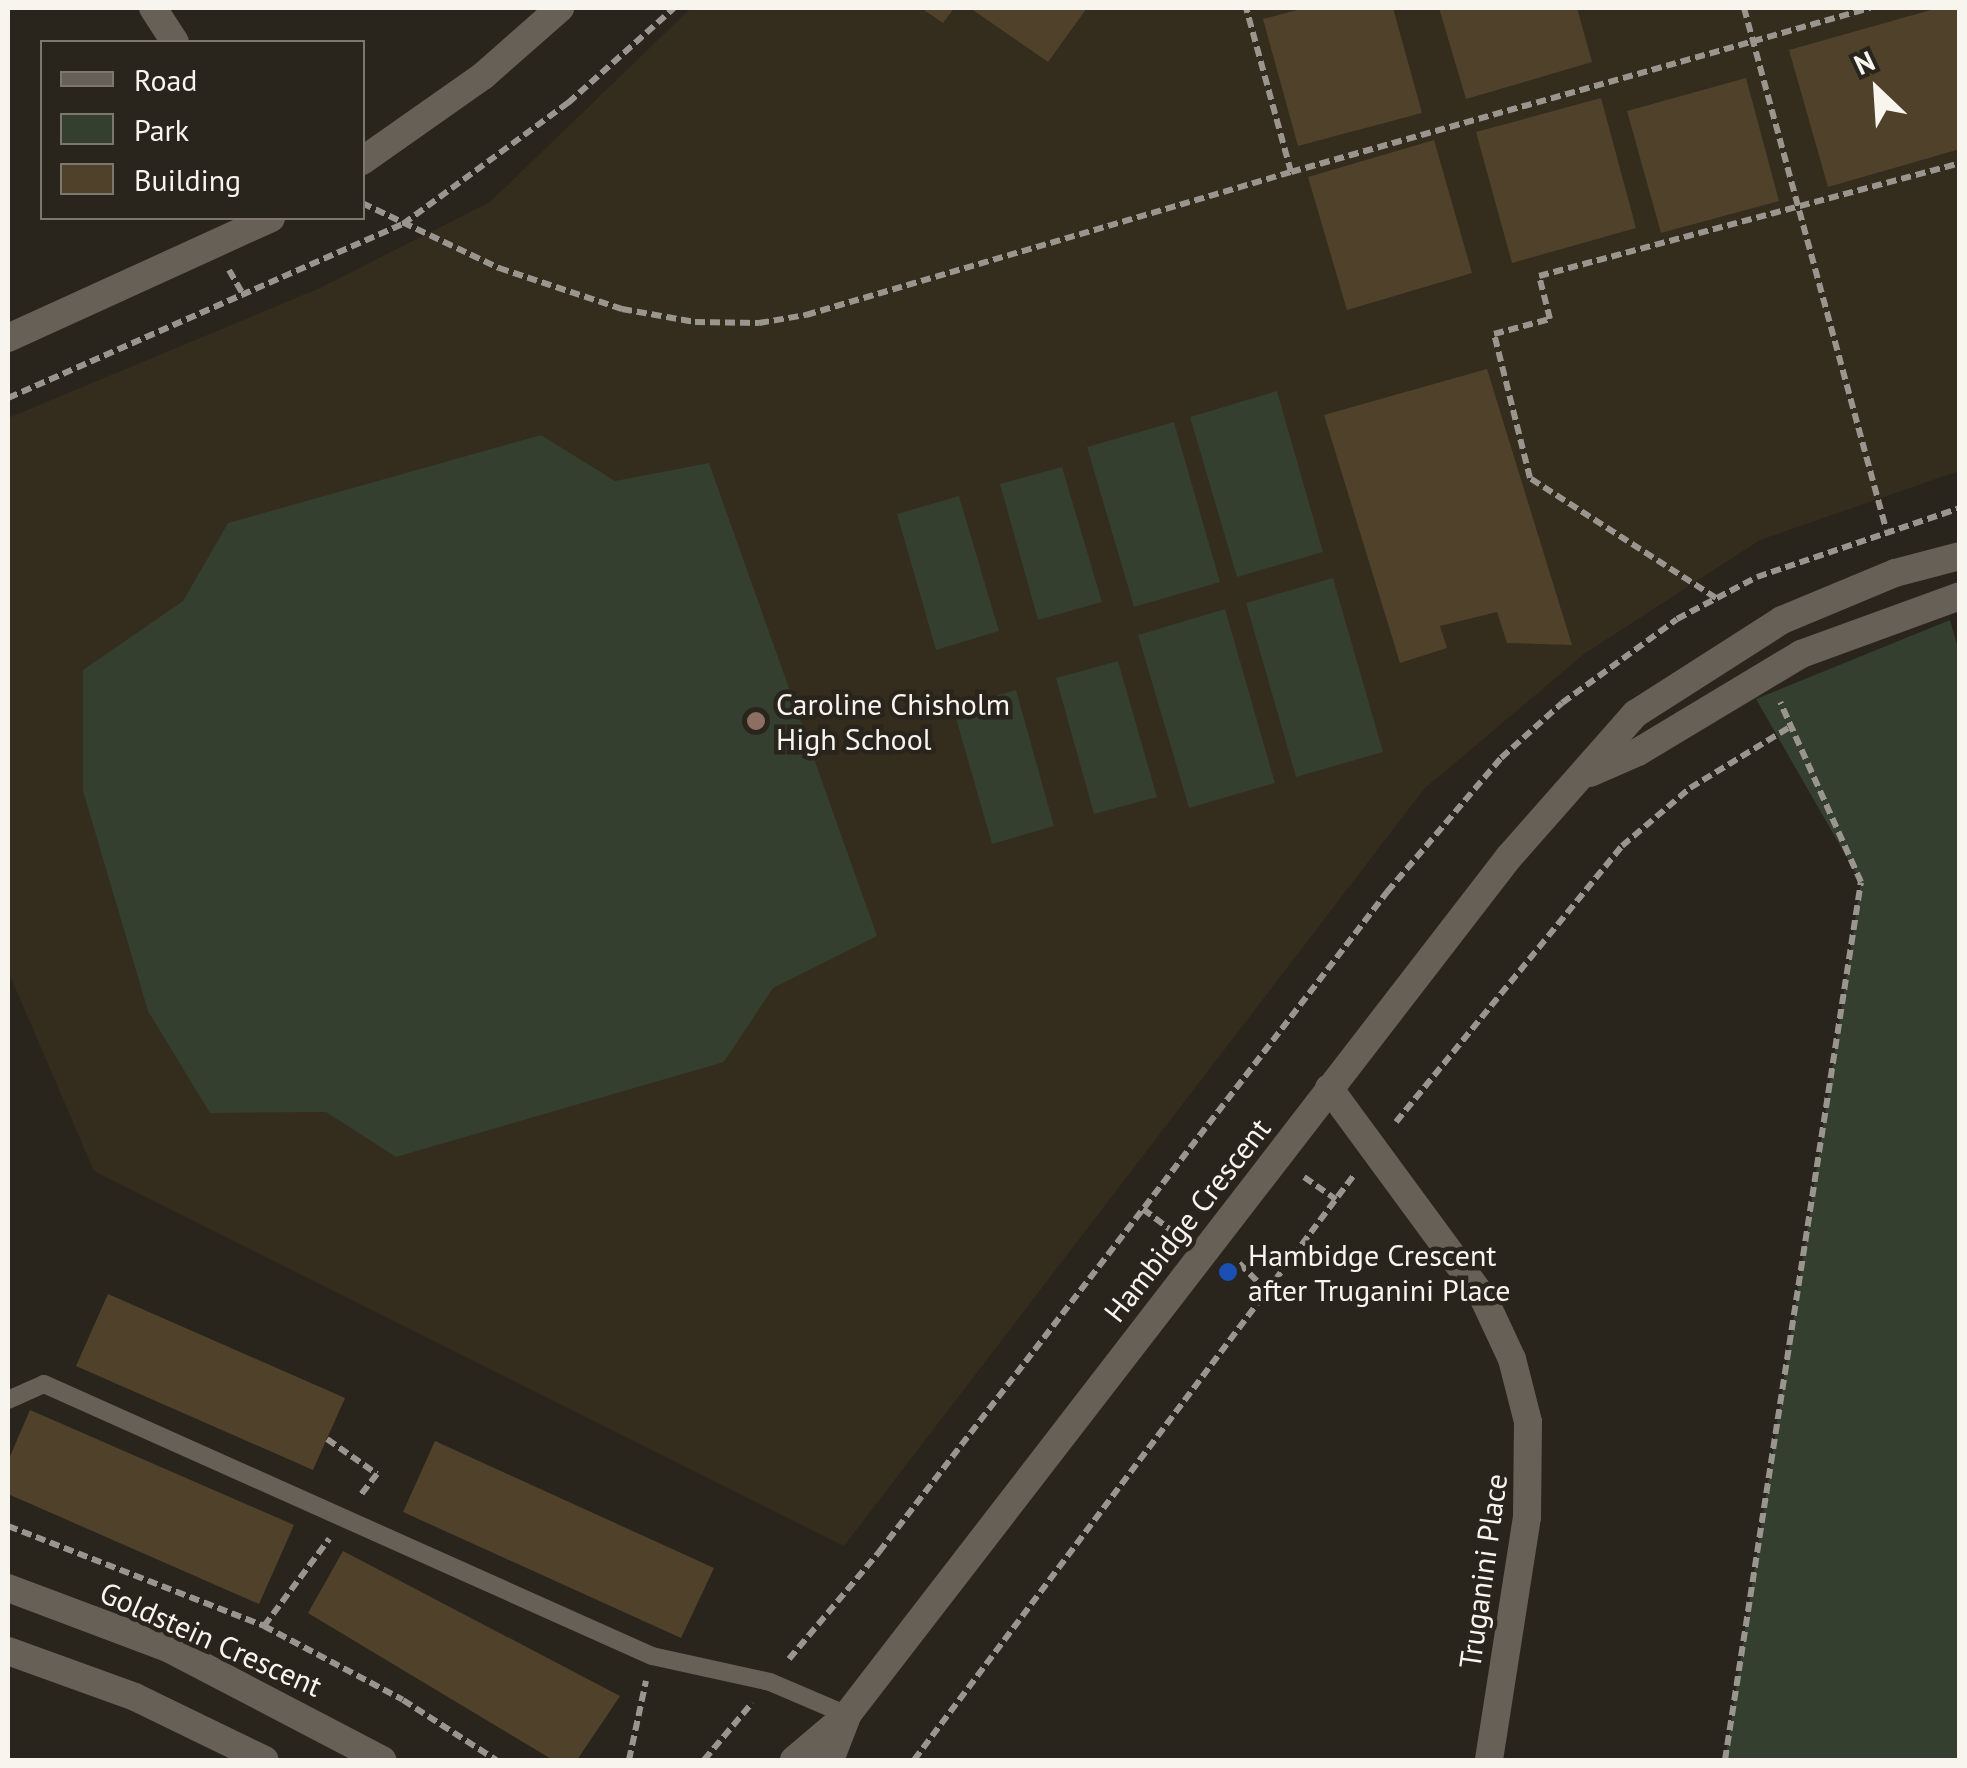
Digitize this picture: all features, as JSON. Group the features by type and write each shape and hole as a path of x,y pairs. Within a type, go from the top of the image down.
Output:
{"street":[{"path":"153,8 174,40"},
{"path":"365,159 483,76 560,8"},
{"path":"8,338 267,220"},
{"name":"Hambidge Crescent","path":"794,1760 847,1714 1509,856 1588,773 1635,714 1753,636 1872,582 1960,556"},
{"name":"Hambidge Crescent","path":"1588,773 1638,752 1801,654 1960,596"},
{"name":"Truganini Place","path":"1329,1088 1484,1299 1512,1359 1528,1422 1527,1517 1489,1760"},
{"name":"Goldstein Crescent","path":"8,1588 168,1648 382,1760"},
{"path":"8,1650 135,1698 265,1760"},
{"name":"Hambidge Crescent","path":"830,1760 847,1714"}],"lane":[{"path":"8,1400 44,1384 652,1656 770,1682 847,1714"}],"path":[{"path":"8,398 404,224 542,124 674,8"},
{"path":"1246,8 1291,172"},
{"path":"1744,8 1886,529"},
{"path":"365,204 499,268 622,309 760,324 1870,8"},
{"path":"1717,599 1530,478 1494,334 1550,318 1539,276 1960,163"},
{"path":"704,1760 879,1552 1472,787 1562,703 1640,643 1717,599 1886,529 1960,508"},
{"path":"1725,1760 1861,882 1780,703 1790,693"},
{"path":"914,1760 1374,1149 1622,846 1690,788 1790,727"},
{"path":"1143,1208 1173,1232 1165,1243"},
{"path":"1244,1256 1236,1267 1266,1291"},
{"path":"8,1526 264,1626 403,1700 496,1760"},
{"path":"629,1760 652,1656"}],"shaded area":[{"name":"Caroline Chisholm High School","path":"691,8 1959,8 1959,471 1760,540 1584,654 1424,789 844,1546 94,1171 8,971 8,418 320,288 490,202"}],"green space":[{"path":"1277,391 1323,552 1237,577 1190,417"},
{"path":"1174,422 1220,582 1134,607 1087,447"},
{"path":"541,435 615,481 709,463 877,936 773,988 724,1062 396,1157 326,1112 210,1113 148,1011 83,791 83,670 183,601 228,523"},
{"path":"1062,467 1102,602 1038,620 1000,484"},
{"path":"959,496 999,631 936,650 897,514"},
{"path":"1333,578 1383,752 1296,777 1246,603"},
{"path":"1225,609 1275,783 1189,808 1138,635"},
{"path":"1950,620 1960,655 1959,1760 1725,1760 1861,882 1756,699"},
{"path":"1118,661 1157,797 1094,814 1056,678"},
{"path":"1016,690 1054,826 992,844 953,708"}],"building":[{"path":"921,8 954,8 943,23"},
{"path":"970,8 1087,8 1048,62"},
{"path":"1305,8 1393,8 1422,113 1298,146 1263,19"},
{"path":"1439,8 1577,8 1592,62 1466,99"},
{"path":"1938,8 1960,8 1960,149 1828,187 1789,50"},
{"path":"1746,78 1779,201 1661,233 1627,111"},
{"path":"1601,98 1636,228 1512,263 1476,132"},
{"path":"1434,140 1472,273 1347,310 1308,177"},
{"path":"1487,369 1572,645 1507,643 1497,612 1440,626 1447,648 1400,663 1324,415"},
{"path":"108,1294 345,1398 313,1470 76,1366"},
{"path":"30,1410 294,1525 259,1604 8,1494 8,1461"},
{"path":"435,1441 714,1568 681,1638 403,1512"},
{"path":"343,1551 620,1696 577,1760 553,1760 308,1613"}],"place":[{"name":"Caroline Chisholm High School","path":"756,721"},
{"name":"Hambidge Crescent after Truganini Place","path":"1228,1272"}]}
